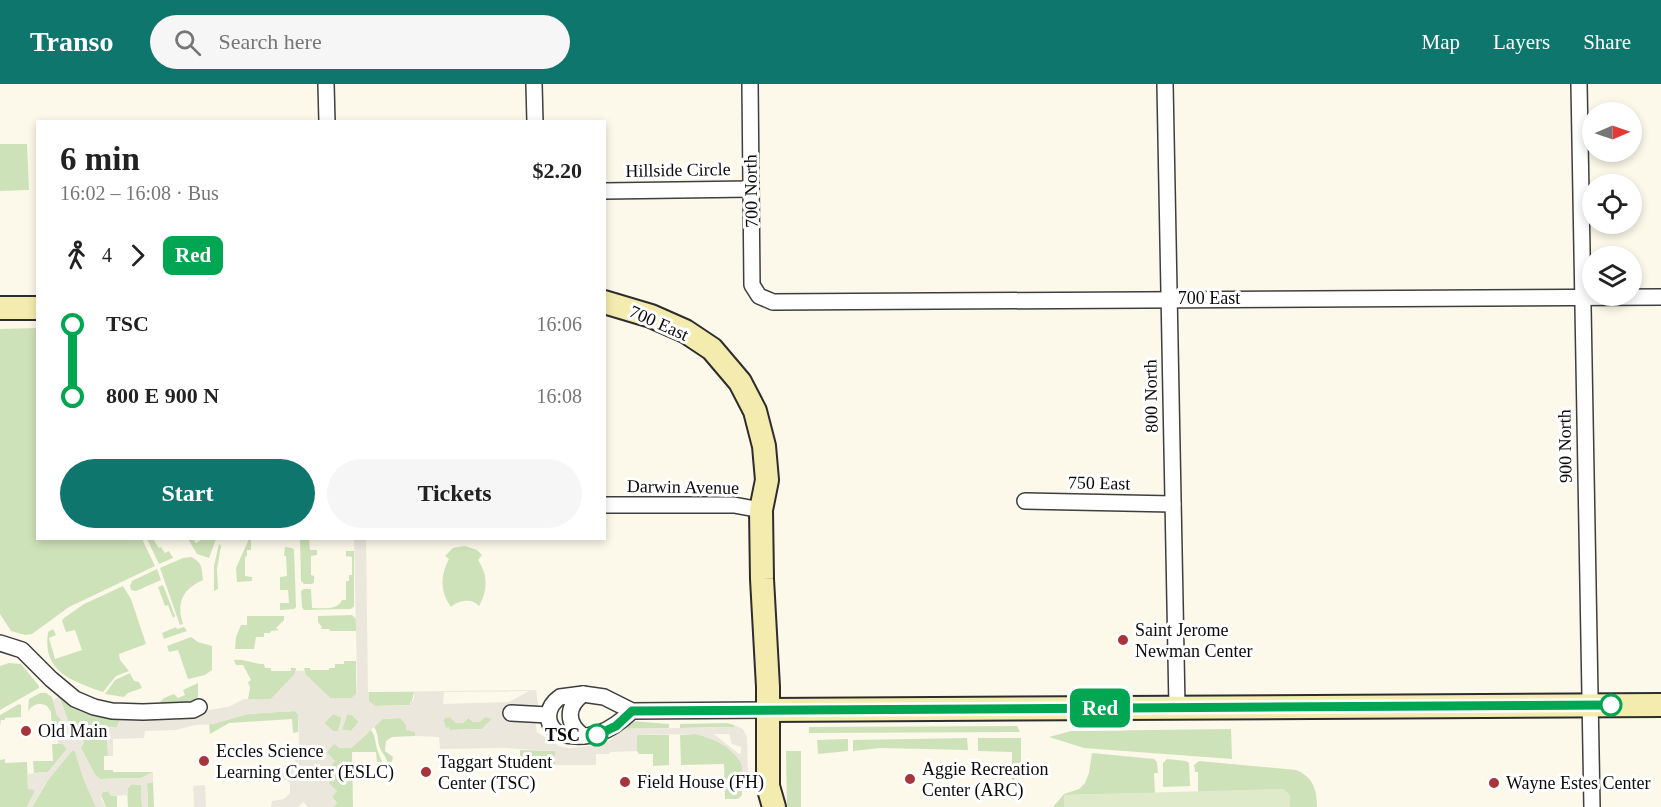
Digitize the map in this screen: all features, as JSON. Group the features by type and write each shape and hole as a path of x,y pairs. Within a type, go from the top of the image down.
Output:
{"main road":[{"name":"700 East","path":"606,303 651,316 685,331 707,354"},
{"path":"0,308 36,308"},
{"name":"700 East","path":"606,317 645,328 677,344 707,354"},
{"path":"707,354 742,413 751,447 753,483 761,510 768,710 768,800"},
{"path":"768,710 1661,705"}],"street":[{"path":"326,84 327,120"},
{"path":"534,84 535,120"},
{"name":"700 North","path":"750,84 752,285 759,296"},
{"name":"800 North","path":"1165,84 1177,707"},
{"name":"900 North","path":"1579,84 1582,246"},
{"name":"Hillside Circle","path":"606,191 751,189"},
{"name":"700 East","path":"759,296 773,302 1582,297"},
{"name":"700 East","path":"1642,297 1661,297"},
{"name":"900 North","path":"1583,306 1592,807"},
{"name":"750 East","path":"1025,501 1173,504"},
{"name":"Darwin Avenue","path":"606,505 734,505 761,510"},
{"path":"0,643 22,650 75,699 94,707 112,711 143,712 193,710 199,707"},
{"path":"632,711 616,726 597,735 559,734 549,725 548,715 555,700 560,697 583,694 604,697 632,711 768,710"},
{"path":"583,694 573,703 569,716 573,727 583,736"},
{"path":"511,713 548,715"}],"green space":[{"path":"0,144 27,144 29,190 0,191"},
{"path":"36,328 36,540 142,540 155,566 69,607 32,634 25,635 11,631 0,614 0,329"},
{"path":"147,540 154,540 165,553 169,551 173,558 159,564"},
{"path":"189,540 194,540 196,543 201,540 216,540 209,558 197,554"},
{"path":"249,540 251,540 251,550 247,550 245,557 245,576 252,577 252,581 237,582 236,568"},
{"path":"300,540 309,540 310,550 317,550 317,555 311,556 311,575 314,576 314,582 304,584 301,581"},
{"path":"219,544 221,546 217,569 218,589 214,591 214,566"},
{"path":"465,546 477,550 482,555 478,560 484,571 486,583 484,594 479,606 476,603 465,601 451,607 443,589 444,571 449,559 445,556 453,548"},
{"path":"285,547 294,550 296,607 280,610 280,603 289,603 288,590 280,590 280,577 287,576"},
{"path":"346,551 354,551 354,606 351,609 304,610 301,591 304,589 311,589 312,608 333,607 340,604 342,600 346,600 346,581 349,581 349,575 352,575 352,557 346,556"},
{"path":"191,557 201,566 203,580 190,588 183,597 180,609 183,624 180,625 160,568"},
{"path":"157,569 161,580 136,591 131,590 132,581"},
{"path":"163,585 175,616 173,618 168,605 165,606 158,587"},
{"path":"123,586 131,599 146,644 119,654 120,660 129,671 116,676 103,692 70,679 55,666 47,646 48,632 53,629 56,635 49,638 55,659 82,650 75,630 66,632 62,621 84,604"},
{"path":"352,615 356,619 356,631 321,629 318,622 318,616"},
{"path":"247,616 284,616 284,620 276,628 279,630 264,633 264,637 256,637 254,649 235,649 236,637 241,625 247,625"},
{"path":"176,627 177,629 184,627 187,631 164,639 162,633"},
{"path":"191,637 198,642 212,646 212,670 205,675 188,679 178,650 169,652 167,646"},
{"path":"234,660 264,664 265,668 271,668 271,671 291,671 291,668 296,668 295,674 271,699 248,699 250,688 248,682 251,680 243,665 236,665"},
{"path":"344,661 356,661 356,694 352,698 330,698 305,674 304,668 329,670 329,668 335,668 335,664 344,664"},
{"path":"9,663 21,664 39,688 0,710 0,666"},
{"path":"130,673 134,681 139,682 142,688 124,697 105,694 115,680"},
{"path":"198,683 198,697 191,703 159,703 174,694 178,698 185,695 183,690"},
{"path":"368,692 414,692 411,705 375,706 368,701"},
{"path":"40,693 46,693 52,697 57,715 66,725 67,737 52,737 51,712 47,706 36,704 28,712 29,699"},
{"path":"59,696 70,704 120,720 117,727 71,729"},
{"path":"21,705 21,717 5,718 1,720 0,726 0,715"},
{"path":"295,711 298,714 298,732 293,733 292,719 229,723 210,734 209,724 248,714"},
{"path":"333,714 342,717 338,731 333,731 324,723"},
{"path":"347,714 352,715 359,722 351,731 342,730"},
{"path":"450,717 456,723 463,723 468,718 490,717 492,719 482,729 449,730 443,720"},
{"path":"401,718 410,730 415,732 415,736 392,737 386,741 385,751 393,757 392,762 387,762 374,727 382,719"},
{"path":"632,721 669,724 669,728 620,729"},
{"path":"727,723 734,727 680,728 680,724"},
{"path":"1017,726 1020,732 809,733 809,727"},
{"path":"1231,729 1232,759 1084,748 1049,737 1071,731"},
{"path":"371,730 382,762 377,762 376,752 352,752 353,807 333,807 337,803 330,791 326,753 334,743 351,748"},
{"path":"696,734 724,745 740,760 743,780 742,795 738,799 725,799 724,764 681,765 680,735"},
{"path":"83,735 107,735 108,756 104,756 104,770 153,772 141,778 100,779 95,775 81,748"},
{"path":"637,735 669,735 669,765 653,766 653,754 639,754"},
{"path":"967,738 968,750 880,748 853,751 853,740"},
{"path":"978,738 1021,738 1021,768 1015,773 1014,782 1012,782 1012,752 978,751"},
{"path":"848,739 848,751 818,754 817,740"},
{"path":"52,744 63,744 67,749 48,772 34,773 33,761 53,761"},
{"path":"520,750 555,751 555,765 525,765 520,762"},
{"path":"72,751 75,751 96,807 32,807 51,775"},
{"path":"786,751 801,751 801,807 787,807"},
{"path":"1092,753 1154,759 1157,762 1158,773 1154,773 1155,793 1064,795 1064,807 1053,807 1064,794 1079,789 1085,783"},
{"path":"5,759 5,763 27,762 28,789 36,789 27,807 0,807 0,760"},
{"path":"1167,759 1189,763 1190,786 1163,787 1163,763"},
{"path":"1199,761 1296,770 1313,784 1317,807 1290,807 1290,796 1283,789 1198,792 1198,772 1195,772 1194,765"},
{"path":"153,782 154,807 148,807 147,783"},
{"path":"131,784 141,785 142,807 128,807 127,789"},
{"path":"1283,789 1290,796 1290,807 1064,807 1064,795"},
{"path":"108,791 111,796 117,796 117,807 106,807 101,795"}],"shaded area":[{"path":"354,540 366,540 368,692 536,690 538,705 534,714 537,732 559,746 568,748 602,745 612,739 620,729 734,727 734,725 743,729 747,737 748,775 742,775 742,764 725,746 696,734 637,735 637,751 596,754 596,765 555,765 555,751 505,748 440,749 439,737 415,736 415,732 406,730 406,724 400,718 383,719 351,748 339,748 334,744 327,752 335,761 330,768 336,773 328,782 337,791 332,797 337,803 333,807 308,807 303,802 298,807 271,807 272,801 284,799 290,793 290,784 287,780 271,779 268,767 294,765 299,746 298,714 295,711 248,714 214,724 195,725 176,730 145,731 144,738 113,739 113,756 108,756 107,735 83,735 84,743 81,748 95,775 100,779 141,778 153,772 153,782 147,783 148,807 142,807 141,785 135,784 128,786 128,795 111,796 108,791 103,792 101,799 106,807 96,807 75,751 72,751 45,784 32,807 27,807 35,790 28,789 27,774 48,772 67,749 63,744 58,744 57,737 67,736 66,725 57,715 53,700 59,696 71,729 117,727 120,720 196,718 209,710 228,707 244,699 271,699 296,671 304,671 330,698 352,698 356,694","holes":["529,691 509,702 443,704 444,692","369,692 414,692 414,697 410,705 375,706 369,701","333,714 342,718 338,731 333,731 324,723","347,714 352,715 359,722 351,731 342,730","450,717 456,723 463,723 468,718 473,722 480,722 485,717 492,719 482,729 450,730 449,727 446,728 443,720","714,734 729,734 732,744 741,747 739,754"]},
{"path":"205,785 206,807 194,807 193,786"}],"bus line":[{"name":"Red","path":"597,735 616,726 632,711 1611,705"}],"place":[{"name":"Saint Jerome Newman Center","path":"1123,640"},
{"name":"Old Main","path":"26,731"},
{"name":"TSC","path":"597,735"},
{"name":"Eccles Science Learning Center (ESLC)","path":"204,761"},
{"name":"Taggart Student Center (TSC)","path":"426,772"},
{"name":"Aggie Recreation Center (ARC)","path":"910,779"},
{"name":"Field House (FH)","path":"625,782"},
{"name":"Wayne Estes Center","path":"1494,783"}]}
